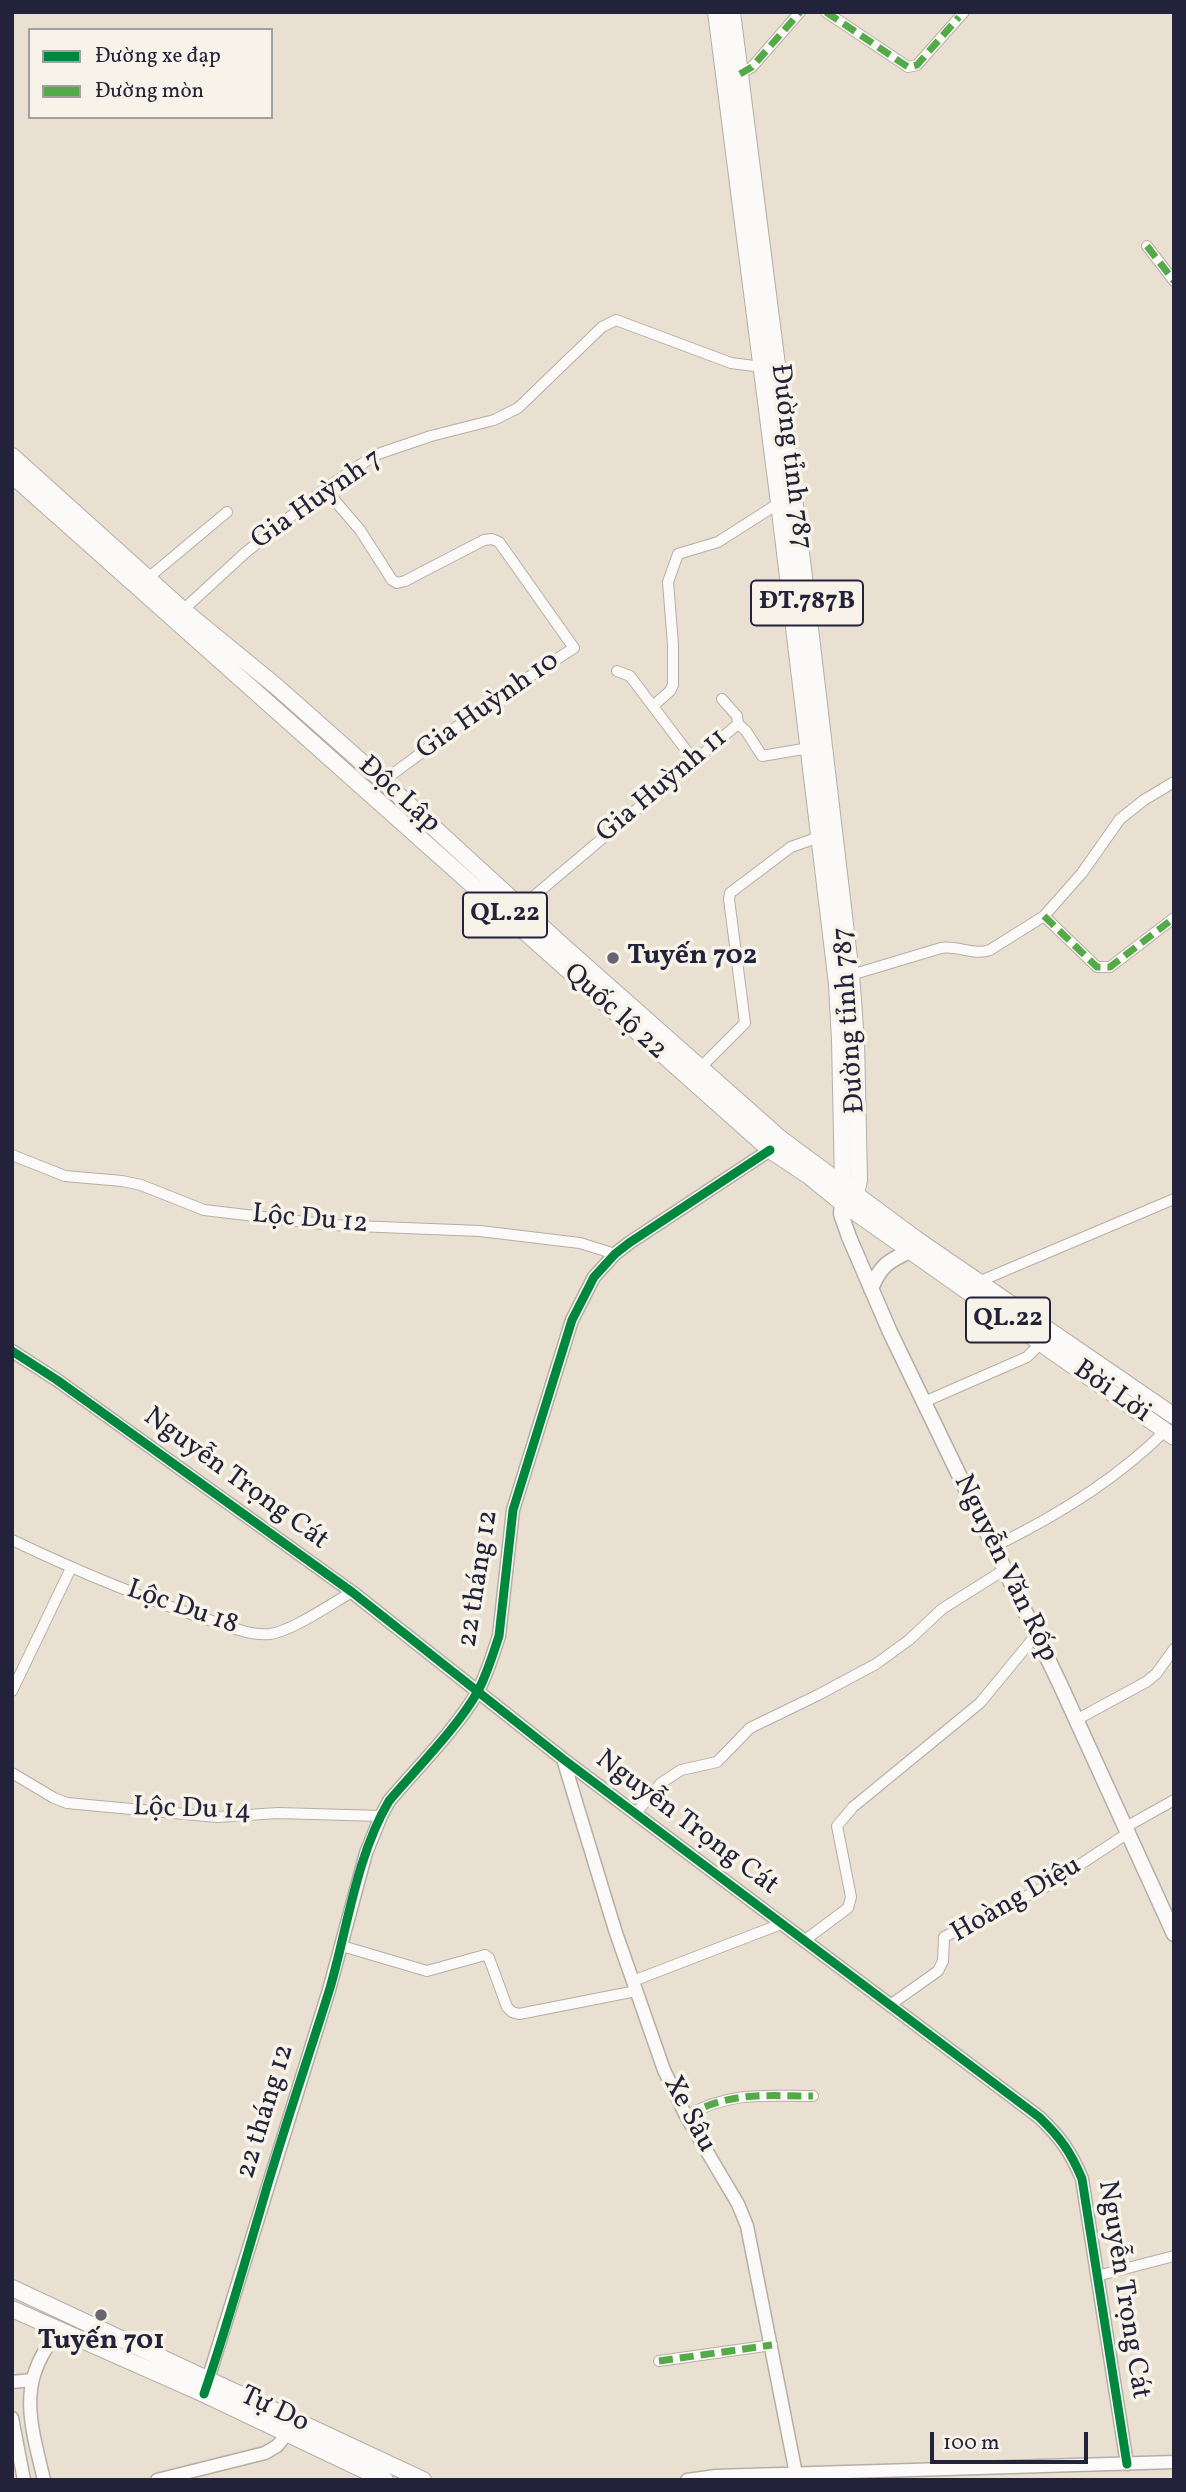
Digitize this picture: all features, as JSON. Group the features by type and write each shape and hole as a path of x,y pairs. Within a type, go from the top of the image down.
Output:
{"main road":[{"name":"Đường tỉnh 787","path":"716,12 819,837 839,1018 847,1194"},
{"name":"Đường tỉnh 787","path":"732,12 800,542 851,975 856,1040 859,1180 847,1194"},
{"name":"Độc Lập","path":"12,456 148,579 178,615"},
{"name":"Độc Lập","path":"12,475 178,615 277,687 699,1069 776,1145"},
{"name":"Quốc lộ 22","path":"178,615 809,1176 847,1194"},
{"name":"Bời Lời","path":"847,1194 910,1251 1169,1434"},
{"name":"Bời Lời","path":"847,1194 1174,1416"},
{"name":"Nguyễn Văn Rốp","path":"847,1194 841,1214 871,1289 1076,1720 1174,1934"},
{"path":"871,1289 878,1273 890,1260 910,1251"},
{"name":"Tự Do","path":"12,2288 206,2387 287,2434 378,2479"},
{"name":"Tự Do","path":"12,2309 59,2331 206,2387 423,2480"}],"street":[{"path":"740,74 752,66 800,12"},
{"path":"826,12 908,67 917,65 962,14"},
{"path":"1147,246 1174,281"},
{"name":"Gia Huỳnh 7","path":"178,615 245,553 325,489 375,455 431,436 494,420 518,408 602,327 616,320 731,363 762,368"},
{"name":"Gia Huỳnh 10","path":"325,489 360,530 392,580 397,583 484,540 499,542 575,648 496,698 383,781"},
{"path":"653,706 673,685 668,582 678,554 718,542 779,503"},
{"path":"148,579 227,512"},
{"path":"617,671 630,676 695,762"},
{"path":"722,699 737,716 738,724"},
{"name":"Gia Huỳnh 11","path":"522,907 738,724 746,731 762,756 809,748"},
{"path":"851,975 950,946 984,953 1044,916 1082,873 1120,819 1144,800 1174,782"},
{"path":"699,1069 746,1023 730,893 791,847 819,837"},
{"path":"1044,916 1097,967 1103,969 1110,967 1174,918"},
{"name":"22 tháng 12","path":"206,2387 342,1946 366,1853 389,1801 456,1722 477,1692 499,1636 513,1510 568,1331 582,1297 594,1277 629,1243 776,1145"},
{"name":"Lộc Du 12","path":"12,1155 65,1176 141,1185 204,1210 331,1224 480,1231 580,1243 615,1254"},
{"path":"978,1282 1174,1199"},
{"path":"924,1402 1027,1357 1041,1343"},
{"name":"Nguyễn Trọng Cát","path":"12,1351 57,1380 352,1592 563,1759 1039,2117 1060,2137 1073,2157 1082,2179 1127,2463"},
{"path":"993,1547 1091,1491 1169,1434"},
{"name":"Lộc Du 18","path":"12,1540 71,1568 181,1611 248,1632 270,1634 286,1629 352,1592"},
{"path":"12,1691 71,1568"},
{"path":"635,1813 661,1783 681,1770 717,1762 750,1728 876,1664 909,1640 942,1609 1004,1570"},
{"path":"805,1940 848,1908 851,1897 837,1826 853,1807 979,1703 1036,1635"},
{"path":"1076,1720 1146,1682 1156,1674 1174,1649"},
{"name":"Xe Sâu","path":"563,1759 615,1930 664,2070 686,2116 743,2216 772,2345 796,2474"},
{"name":"Lộc Du 14","path":"12,1773 67,1803 217,1817 278,1813 381,1816"},
{"name":"Hoàng Diệu","path":"890,2005 938,1971 943,1961 944,1937 1049,1885 1174,1800"},
{"path":"342,1946 427,1971 485,1955 489,1958 508,2007 519,2014 635,1986 781,1924"},
{"path":"686,2116 716,2101 733,2097 813,2096"},
{"path":"1097,2276 1174,2256"},
{"path":"44,2480 29,2409 29,2392 37,2363 48,2343 59,2331"},
{"path":"659,2361 772,2345"},
{"path":"12,2382 32,2380"},
{"path":"12,2418 24,2480"},
{"path":"157,2480 265,2453 272,2450 287,2434"},
{"path":"687,2480 716,2476 1174,2462"}],"marked path":[{"path":"740,74 752,67 800,12"},
{"path":"826,12 908,67 917,65 959,17"},
{"path":"1147,246 1174,281"},
{"path":"1044,916 1097,967 1110,967 1174,918"},
{"path":"686,2116 718,2102 733,2099 813,2096"},
{"path":"659,2361 772,2345"}],"cycle path":[{"path":"204,2394 330,1988 368,1845 389,1801 470,1705 492,1657 499,1636 513,1510 572,1320 594,1277 615,1254 770,1150"},
{"path":"12,1351 57,1380 352,1592 563,1759 1039,2117 1059,2138 1082,2179 1127,2464"}],"place":[{"name":"Tuyến 702","path":"613,958"},
{"name":"Tuyến 701","path":"101,2315"}]}
